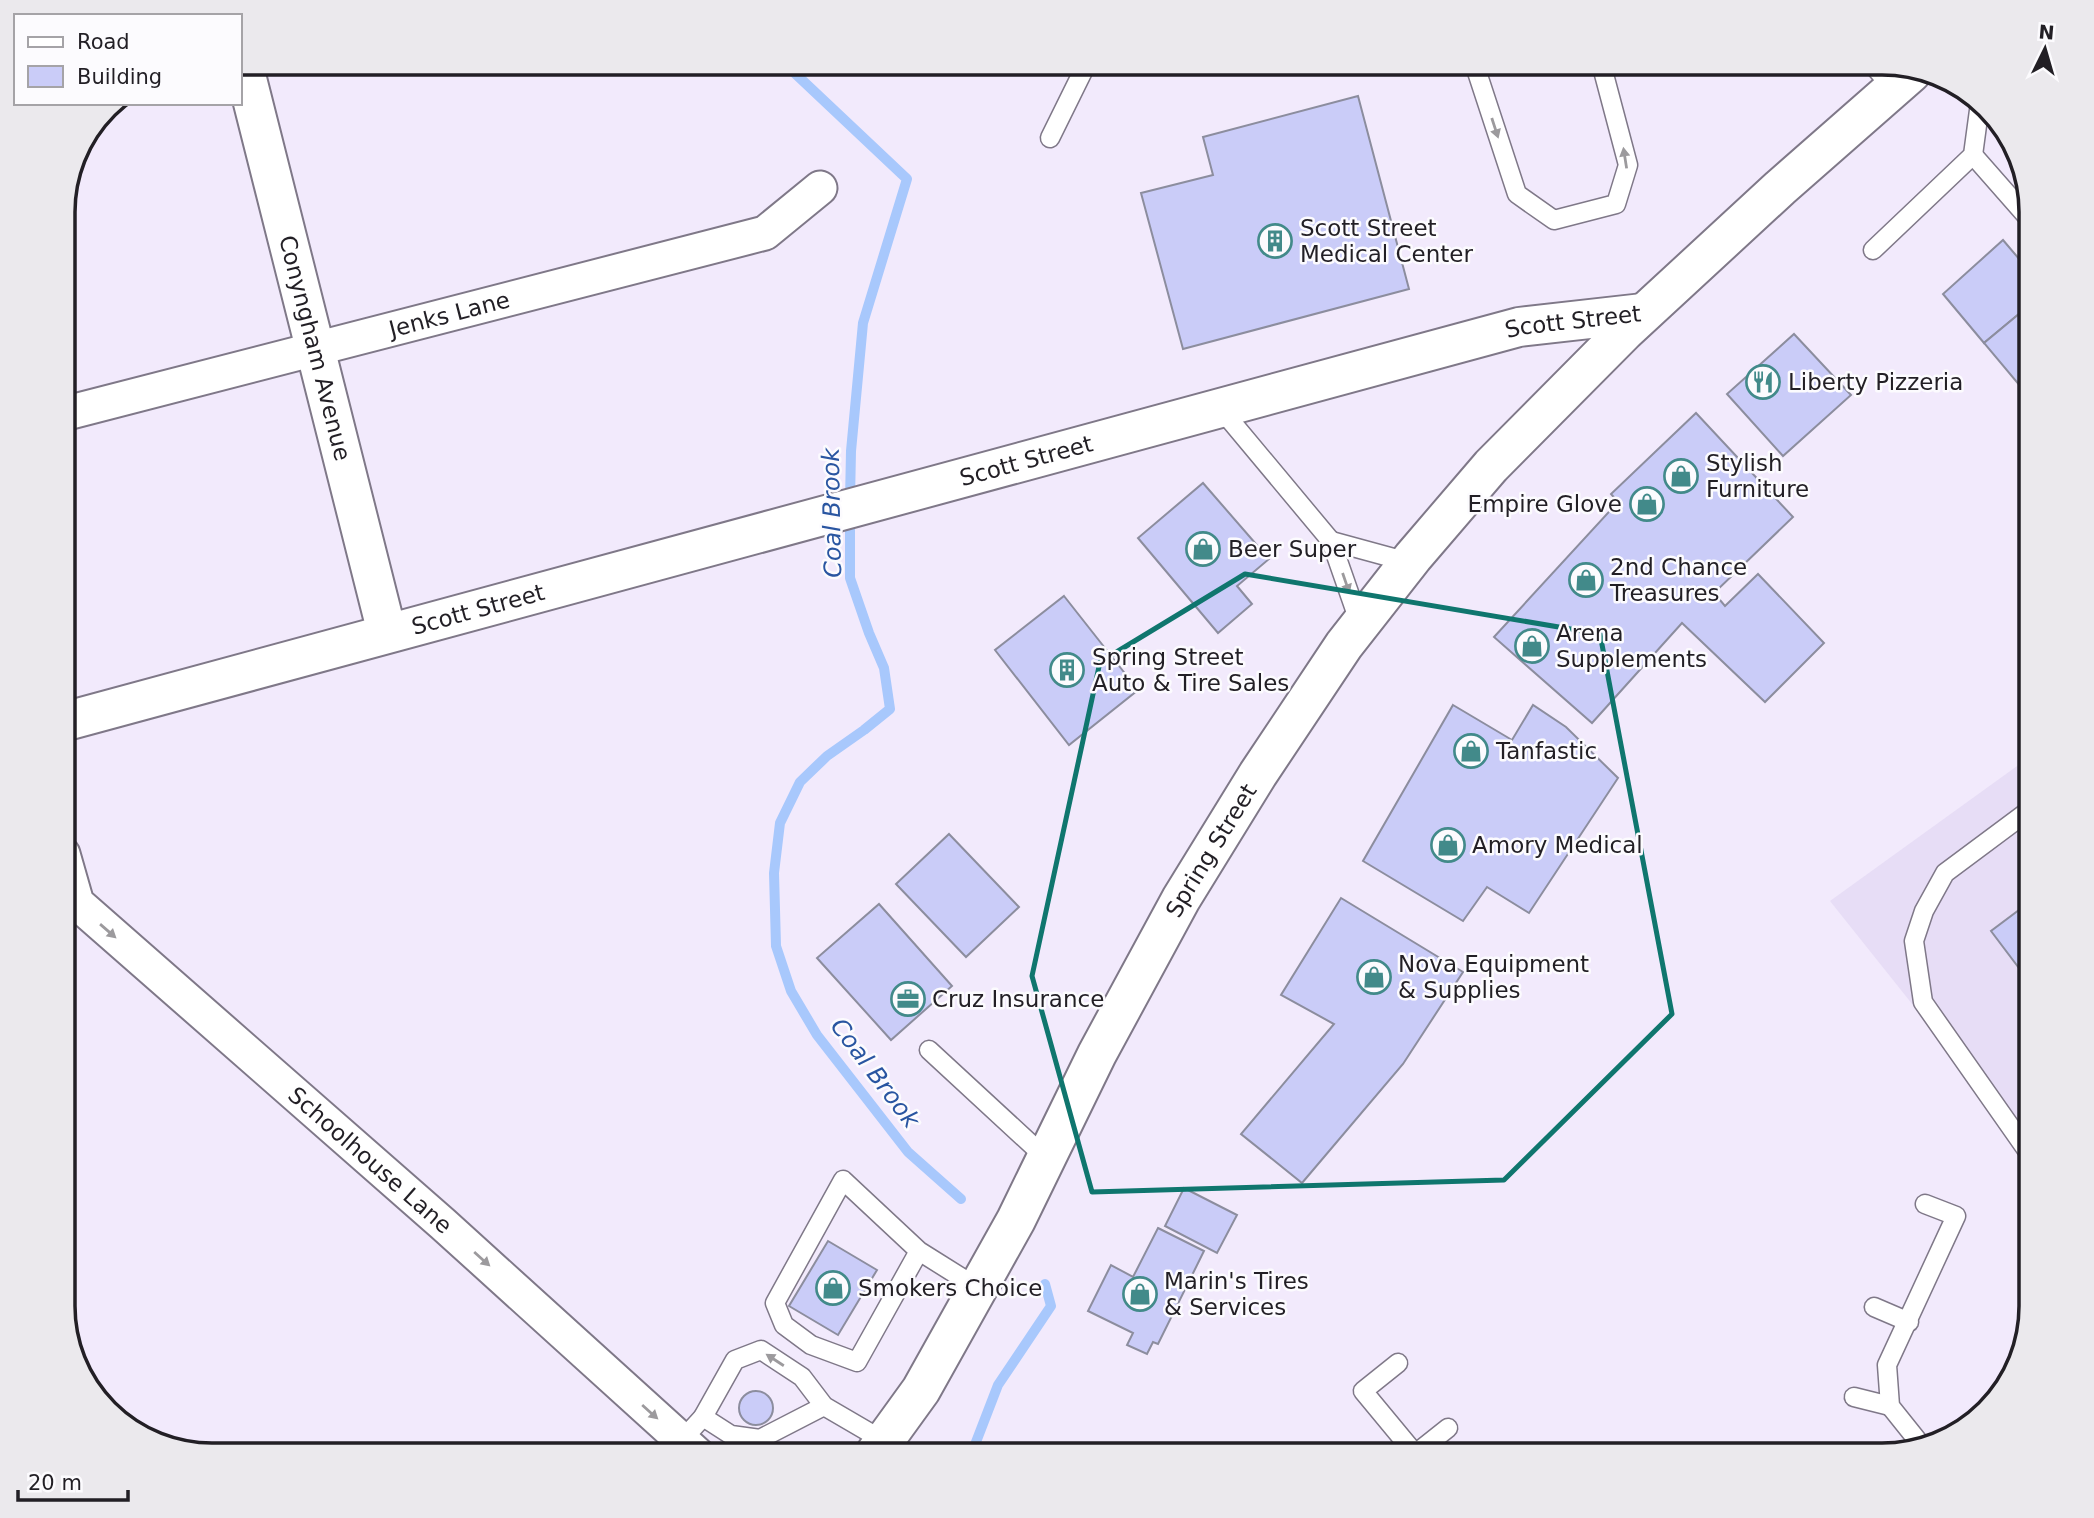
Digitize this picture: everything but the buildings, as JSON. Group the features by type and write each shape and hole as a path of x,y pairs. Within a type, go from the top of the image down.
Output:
{"street":[{"name":"Conyngham Avenue","path":"246,75 387,633"},
{"name":"Scott Street","path":"76,718 1519,327 1643,313 1890,76"},
{"name":"Jenks Lane","path":"76,411 765,233 820,188"},
{"name":"Spring Street","path":"883,1443 920,1390 1016,1220 1097,1054 1181,899 1265,764 1360,624 1408,562 1491,466 1643,313"},
{"name":"Schoolhouse Lane","path":"76,900 443,1224 694,1437"}],"lane":[{"path":"1050,138 1081,75"},
{"path":"1478,75 1517,194 1555,220 1616,204 1628,165 1604,75"},
{"path":"1975,112 1973,155 2019,207"},
{"path":"1873,250 1973,155"},
{"path":"1220,408 1331,541 1360,624"},
{"path":"1331,541 1408,562"},
{"path":"2019,818 1945,873 1923,911 1914,942 1923,1002 2019,1139"},
{"path":"929,1050 1046,1158"},
{"path":"919,1251 857,1362 811,1345 784,1325 775,1303 843,1180 919,1251 986,1273"},
{"path":"1916,1438 1890,1406 1887,1365 1909,1322 1955,1216 1925,1204"},
{"path":"1874,1307 1909,1322"},
{"path":"694,1437 735,1360 761,1350 802,1377 824,1406 872,1443"},
{"path":"1398,1363 1363,1391 1405,1443"},
{"path":"1854,1396 1890,1406"},
{"path":"694,1437 731,1435 760,1438 824,1406"},
{"path":"1430,1443 1448,1428"}],"highlighted area":[{"path":"1245,574 1600,634 1672,1014 1504,1180 1092,1192 1032,976 1100,662"}],"shaded area":[{"path":"2019,765 2019,1138 1830,901"}],"waterway":[{"name":"Coal Brook","path":"797,75 907,179 863,323 851,451 850,500"},
{"name":"Coal Brook","path":"850,517 850,578 884,668 890,709 827,756 800,782 780,823 774,873 776,946 791,991 817,1035 908,1152 961,1199"},
{"name":"Coal Brook","path":"976,1443 998,1385 1051,1306 1045,1284"}],"place":[{"name":"Scott Street Medical Center","path":"1275,241"},
{"name":"Liberty Pizzeria","path":"1763,382"},
{"name":"Stylish Furniture","path":"1681,476"},
{"name":"Empire Glove","path":"1647,504"},
{"name":"Beer Super","path":"1203,549"},
{"name":"2nd Chance Treasures","path":"1586,580"},
{"name":"Arena Supplements","path":"1532,646"},
{"name":"Spring Street Auto & Tire Sales","path":"1067,670"},
{"name":"Tanfastic","path":"1471,751"},
{"name":"Amory Medical","path":"1448,845"},
{"name":"Nova Equipment & Supplies","path":"1374,977"},
{"name":"Cruz Insurance","path":"908,999"},
{"name":"Smokers Choice","path":"833,1288"},
{"name":"Marin's Tires & Services","path":"1140,1294"}]}
